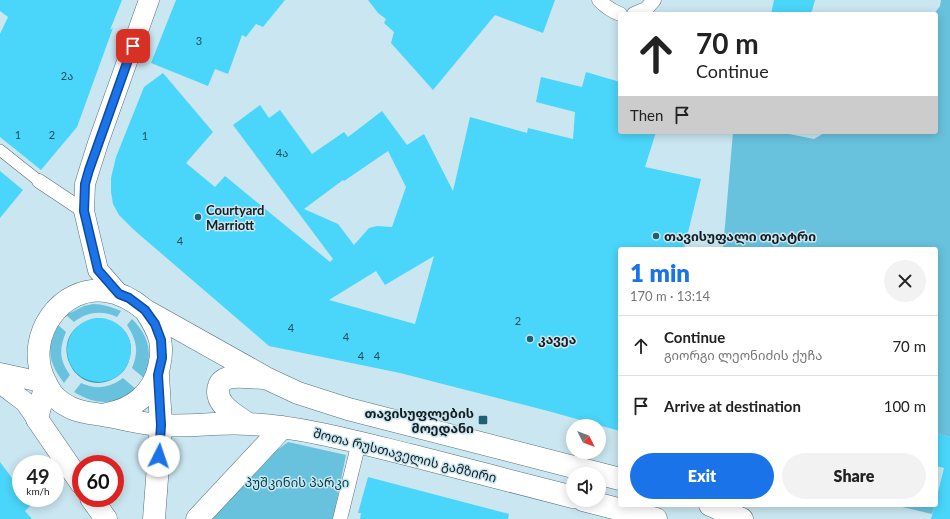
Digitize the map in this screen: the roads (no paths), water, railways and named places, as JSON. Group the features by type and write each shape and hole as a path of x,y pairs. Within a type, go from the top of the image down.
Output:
{"main road":[{"path":"119,294 98,270 84,211 85,184 149,0"},
{"path":"283,427 248,424 161,425 102,415 87,414 72,408 55,398 40,370 38,355 39,340 44,326 52,313 63,303 76,296 90,292 105,291 119,294 129,298 145,310 268,379 298,393 361,412 618,478"},
{"path":"102,415 117,412 130,407 142,398 151,388 158,375 162,358 161,340 155,324 145,310"},
{"path":"0,373 46,383"},
{"path":"154,519 161,425 158,375"},
{"path":"248,424 221,402 217,391 220,383 226,378 233,377 268,379"},
{"path":"37,419 46,383"},
{"path":"0,384 25,402 72,470"},
{"path":"196,519 283,427"},
{"name":"შოთა რუსთაველის გამზირი","path":"283,427 320,433 359,442 566,496"},
{"path":"606,506 656,519"},
{"path":"97,507 106,519"},
{"path":"715,507 742,519"}],"street":[{"path":"599,0 612,12 618,14"},
{"path":"639,12 646,9 654,0"},
{"path":"0,150 39,181 84,211"},
{"path":"340,519 359,442"}],"place":[{"name":"Courtyard Marriott","path":"198,217"},
{"name":"თავისუფალი თეატრი","path":"656,236"},
{"name":"კავეა","path":"530,339"},
{"name":"თავისუფლების მოედანი","path":"483,420"}],"park label":[{"name":"პუშკინის პარკი","path":"297,482"}]}
